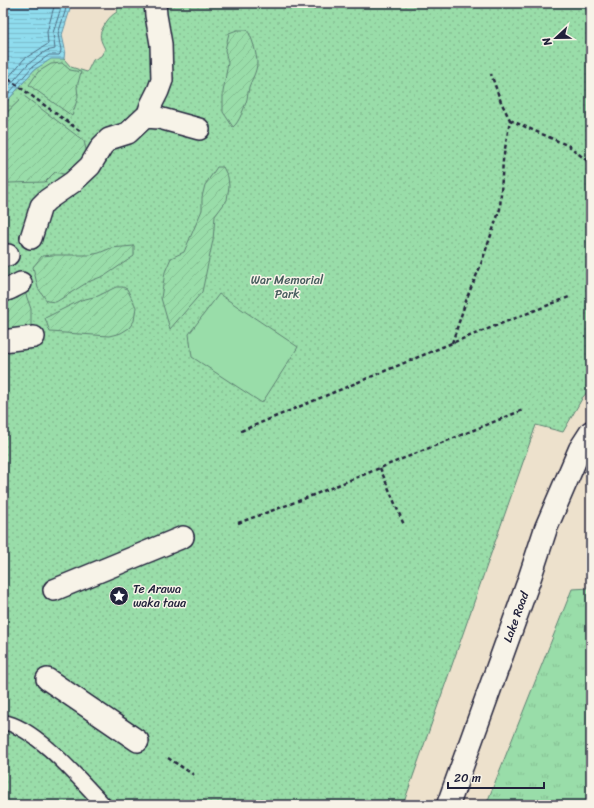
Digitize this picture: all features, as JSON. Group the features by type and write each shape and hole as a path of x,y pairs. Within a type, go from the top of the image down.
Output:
{"street":[{"path":"147,117 162,80 161,44 155,3"},
{"path":"31,238 41,206 73,182 90,166 102,146 109,138 128,133 145,116 160,118 200,129"},
{"path":"3,341 34,337"},
{"name":"Lake Road","path":"448,805 528,583 546,528 580,449 591,432"},
{"path":"54,590 183,537"},
{"path":"47,679 138,741"}],"lane":[{"path":"3,722 9,723 27,732 43,744 69,767 104,805"}],"path":[{"path":"491,74 500,102 510,120 569,146 591,164"},
{"path":"3,75 102,146"},
{"path":"452,343 500,209 503,160 510,120"},
{"path":"241,431 452,343 569,297"},
{"path":"238,523 301,500 523,410"},
{"path":"379,468 404,525"},
{"path":"168,758 194,775"}],"green space":[{"name":"War Memorial Park","path":"119,3 591,3 591,388 583,397 563,432 536,425 403,805 3,805 3,106 34,70 51,58 64,59 71,67 87,72 93,60 101,56 105,49 100,35 104,25 112,15 117,12"},
{"path":"237,30 247,30 249,33 254,46 257,66 249,87 243,110 233,127 223,112 223,92 228,63 225,50 229,33"},
{"path":"62,63 70,70 81,72 77,87 78,97 72,116 29,85 38,72 51,64"},
{"path":"24,96 84,141 88,158 72,176 55,172 45,182 9,183 3,181 3,116"},
{"path":"217,167 223,167 228,177 229,186 227,200 215,216 213,240 202,292 170,329 161,298 165,272 171,258 184,252 202,210 202,197 205,185"},
{"path":"134,246 134,256 106,275 88,282 56,302 47,301 38,288 33,267 42,256 90,255 111,248"},
{"path":"116,287 123,287 127,289 136,307 134,321 129,328 121,333 109,336 50,332 45,318 81,300 98,296"},
{"path":"25,292 31,309 31,331 3,337 3,302 18,298"},
{"path":"219,294 298,347 262,403 192,357 189,334"},
{"path":"591,588 591,786 588,805 486,805 572,589"}],"water":[{"path":"3,3 71,3 62,35 65,49 64,59 51,59 34,70 3,106"}],"place":[{"name":"Te Arawa waka taua","path":"119,596"}]}
